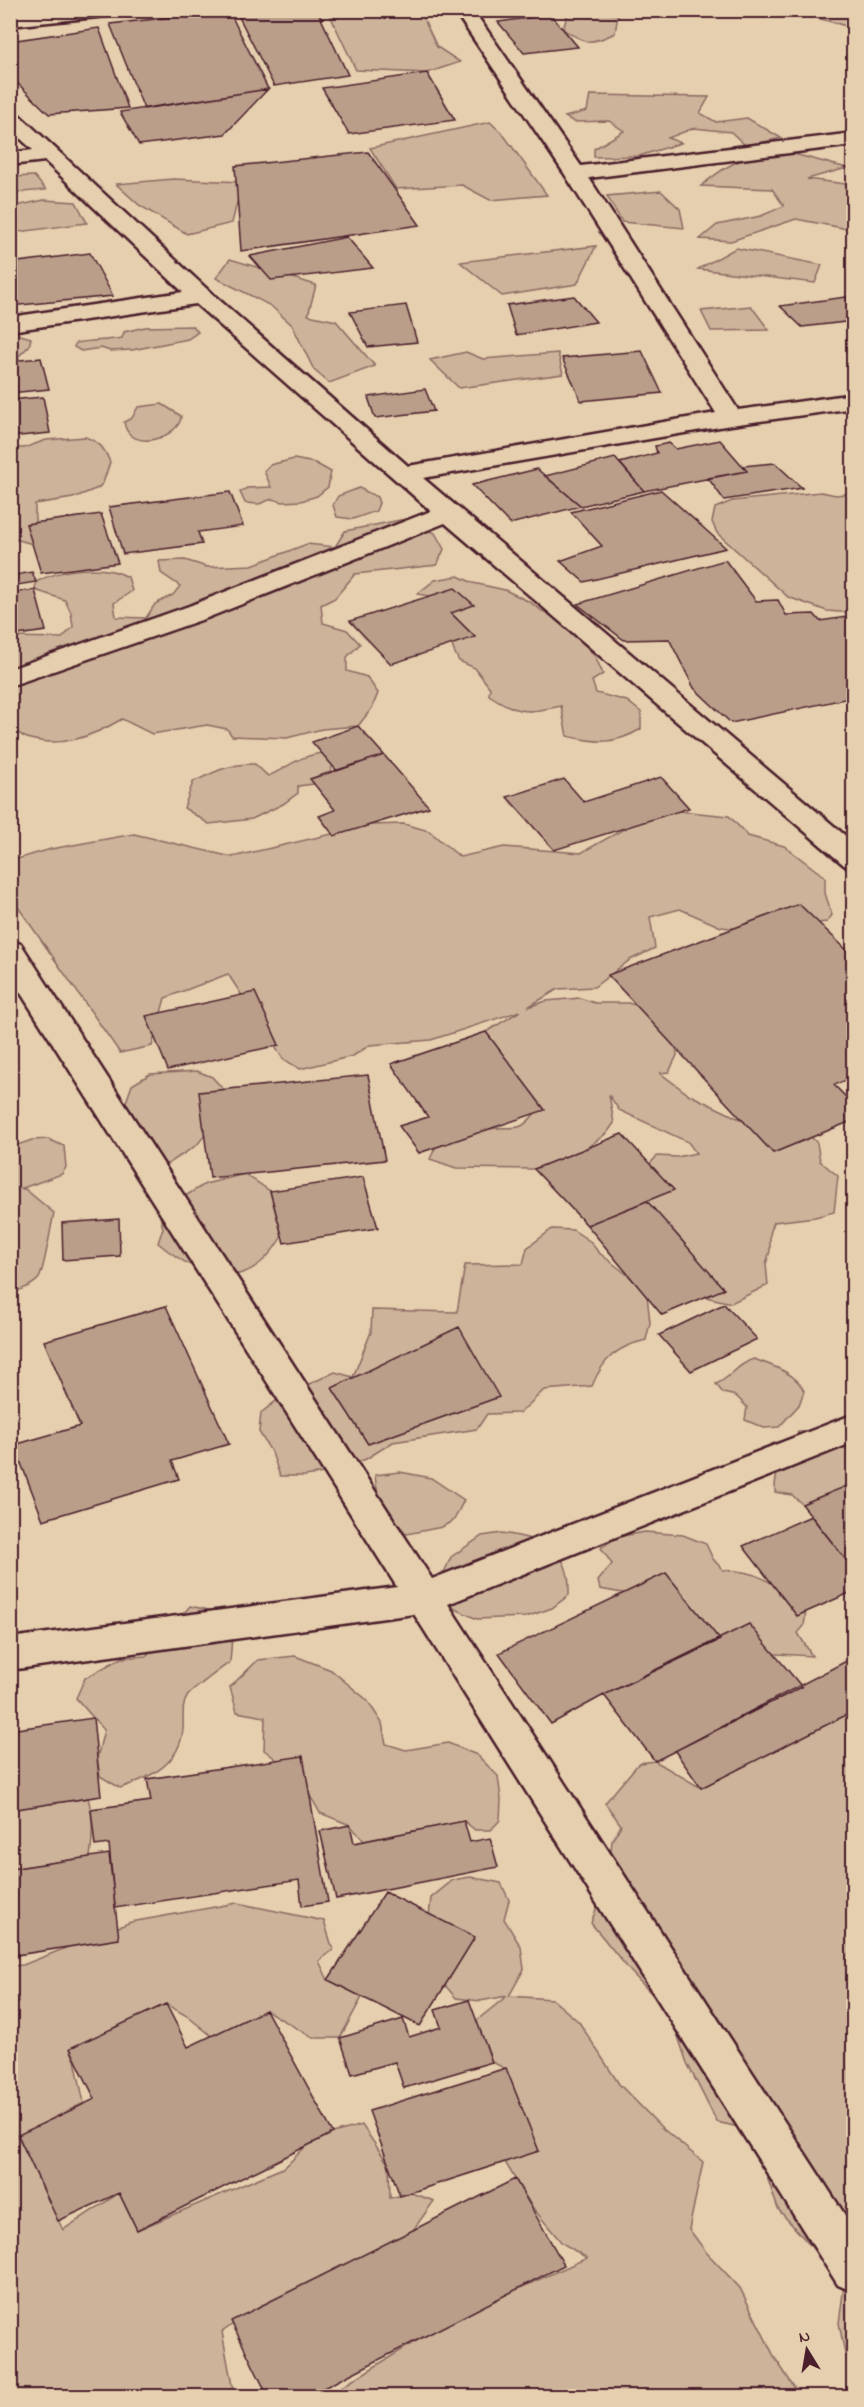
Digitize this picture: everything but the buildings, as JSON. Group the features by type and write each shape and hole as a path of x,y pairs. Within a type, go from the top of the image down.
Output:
{"street":[{"path":"10,20 108,10"},
{"path":"463,10 575,173 731,418"},
{"path":"10,117 201,296 403,474 854,859"},
{"path":"575,173 854,139"},
{"path":"10,159 51,154"},
{"path":"10,324 201,296"},
{"path":"403,474 731,418 854,401"},
{"path":"10,678 198,612 448,513"},
{"path":"10,951 854,2271"},
{"path":"10,1654 424,1598 854,1427"}],"shaded area":[{"path":"328,11 420,11 437,47 460,62 427,73 356,70"},
{"path":"600,11 618,15 615,33 600,40 588,41 577,38 563,29 568,13"},
{"path":"805,11 853,11 853,28 814,17"},
{"path":"590,95 709,97 700,113 716,122 747,118 781,138 746,146 731,132 694,128 668,138 681,143 639,156 594,157 594,149 624,131 609,121 574,122 565,117 587,111"},
{"path":"490,122 503,134 547,195 490,200 462,185 396,189 370,148"},
{"path":"794,154 847,168 807,179 853,185 853,230 796,219 731,241 700,239 717,225 761,216 784,206 772,189 701,186 734,163 754,157"},
{"path":"34,176 46,190 11,193 11,177"},
{"path":"173,179 242,182 232,223 187,234 139,205 116,184"},
{"path":"661,191 680,209 684,228 622,222 607,196"},
{"path":"44,200 76,202 87,223 11,233 11,207"},
{"path":"596,246 577,284 502,296 460,262"},
{"path":"736,248 822,265 815,283 698,269"},
{"path":"230,259 316,285 308,315 336,321 375,366 329,383 314,370 292,325 271,306 216,278"},
{"path":"751,306 769,330 711,331 701,311"},
{"path":"193,326 198,332 188,339 132,350 110,351 101,348 81,351 74,347 76,343 122,338 124,332 145,327"},
{"path":"10,332 31,338 29,346 10,365"},
{"path":"466,352 483,359 558,353 563,374 459,388 430,360"},
{"path":"162,404 181,416 179,424 173,430 164,436 144,440 135,438 128,432 124,422 132,418 138,407"},
{"path":"85,437 101,446 110,462 103,483 98,488 73,498 35,504 35,520 39,530 33,544 11,538 11,448 24,448 46,440"},
{"path":"294,459 315,463 331,472 328,487 317,496 301,501 283,502 272,499 259,504 245,503 240,492 247,488 271,487 264,471 270,465"},
{"path":"359,488 377,497 379,503 376,511 353,519 337,517 333,505 338,496"},
{"path":"821,492 836,495 853,493 853,613 827,611 788,597 717,533 712,522 715,508 732,501"},
{"path":"405,519 435,533 444,549 437,565 355,574 335,598 321,605 323,623 347,630 360,644 347,657 347,671 367,677 378,693 372,708 358,726 322,729 287,738 232,736 227,729 207,725 152,734 122,719 100,731 76,739 52,742 27,738 11,730 11,637 62,638 73,627 71,613 65,600 35,590 36,582 46,577 82,569 118,573 128,577 132,591 114,603 116,617 146,618 155,604 173,595 180,586 161,573 159,561 185,560 207,567 252,565 307,544 335,547 345,531"},
{"path":"458,576 473,583 505,590 530,602 542,611 562,618 595,656 603,674 592,681 596,693 627,701 641,712 641,729 622,738 605,741 567,736 561,706 524,711 508,706 489,695 490,688 475,668 459,661 451,644 449,624 458,600 417,594 435,580"},
{"path":"322,753 333,765 328,778 314,784 298,786 298,793 283,804 252,819 209,824 184,808 193,782 216,772 238,765 255,764 268,776 300,759"},
{"path":"679,811 729,816 748,836 784,846 825,877 825,893 832,915 827,922 750,930 721,927 680,909 650,917 655,948 630,960 594,987 558,989 528,1007 546,1001 580,998 595,1003 628,1003 649,1009 676,1039 677,1055 669,1072 660,1073 688,1094 744,1121 803,1128 817,1143 820,1161 838,1176 834,1212 815,1217 774,1222 766,1264 768,1285 731,1303 706,1297 694,1277 684,1243 672,1229 627,1209 639,1181 657,1156 677,1157 696,1153 688,1142 619,1110 609,1095 614,1123 607,1133 585,1149 534,1169 456,1168 430,1159 436,1146 485,1130 520,1126 526,1123 540,1106 486,1032 520,1011 431,1040 370,1045 353,1056 300,1069 283,1059 228,974 165,998 152,1046 120,1053 11,897 10,861 51,849 134,834 232,857 371,825 404,824 429,831 460,857 504,847 581,853 624,829 641,813"},
{"path":"197,1071 212,1077 224,1090 208,1131 197,1145 168,1164 139,1161 120,1119 132,1085 150,1074"},
{"path":"48,1139 64,1146 66,1167 62,1174 20,1189 25,1189 54,1213 43,1267 37,1281 11,1293 10,1189 15,1188 11,1187 11,1147 32,1140"},
{"path":"245,1174 270,1191 282,1236 269,1255 255,1267 240,1274 224,1276 208,1273 175,1256 158,1243 163,1228 159,1212 205,1184"},
{"path":"552,1229 573,1230 591,1242 598,1252 629,1276 647,1295 650,1323 646,1340 626,1346 606,1361 592,1386 544,1390 520,1413 487,1414 477,1429 393,1442 366,1459 336,1471 305,1476 280,1476 272,1453 259,1432 261,1413 281,1397 335,1372 353,1377 371,1332 372,1310 457,1312 465,1265 523,1264 527,1248"},
{"path":"754,1359 790,1375 796,1379 804,1391 799,1405 779,1427 764,1428 745,1420 747,1407 736,1396 723,1393 716,1384 743,1364"},
{"path":"832,1430 853,1438 853,1489 824,1495 802,1504 792,1495 775,1492 779,1467 798,1431"},
{"path":"400,1472 431,1478 464,1500 454,1520 442,1527 407,1534 384,1509 376,1486 375,1475"},
{"path":"645,1532 683,1535 706,1544 713,1559 723,1570 749,1573 778,1587 806,1611 804,1626 798,1633 812,1656 741,1652 645,1597 600,1589 598,1581 612,1564 601,1548 617,1537"},
{"path":"502,1533 530,1539 552,1548 565,1566 569,1595 552,1608 526,1617 477,1619 455,1609 437,1588 451,1557 482,1536"},
{"path":"190,1606 218,1612 232,1638 230,1662 187,1697 183,1708 181,1741 170,1760 152,1774 120,1788 100,1776 97,1758 104,1730 76,1698 85,1678 121,1658 146,1656"},
{"path":"295,1656 331,1670 367,1700 382,1723 386,1744 406,1750 448,1743 477,1755 498,1776 501,1799 500,1820 491,1830 475,1830 464,1821 364,1841 350,1825 320,1813 296,1778 264,1750 265,1717 237,1712 230,1687 258,1660"},
{"path":"853,1711 853,2360 845,2354 839,2323 848,2256 816,2252 778,2209 751,2130 717,2122 687,2063 670,2013 631,1972 591,1923 608,1876 612,1841 621,1825 605,1803 639,1763 655,1761 701,1788"},
{"path":"88,1798 92,1828 90,1857 11,1869 11,1810"},
{"path":"470,1877 501,1883 509,1900 504,1919 521,1947 524,1969 509,1996 552,1999 579,2022 619,2084 662,2128 703,2162 689,2229 706,2252 740,2288 775,2358 800,2396 327,2396 426,2335 496,2299 587,2258 562,2243 532,2207 505,2162 506,2069 492,2062 476,2021 507,1996 480,2001 456,1998 436,1975 427,1935 431,1898 453,1880"},
{"path":"237,1903 324,1921 333,1950 319,1961 328,1980 362,1997 340,2038 313,2038 266,2010 212,2036 187,2016 166,2004 70,2049 75,2060 84,2103 18,2136 63,2230 119,2193 137,2230 285,2167 305,2147 333,2133 362,2125 389,2165 390,2198 411,2193 434,2201 401,2247 346,2264 258,2307 222,2332 234,2396 11,2396 11,1966 23,1965 131,1922"}]}
